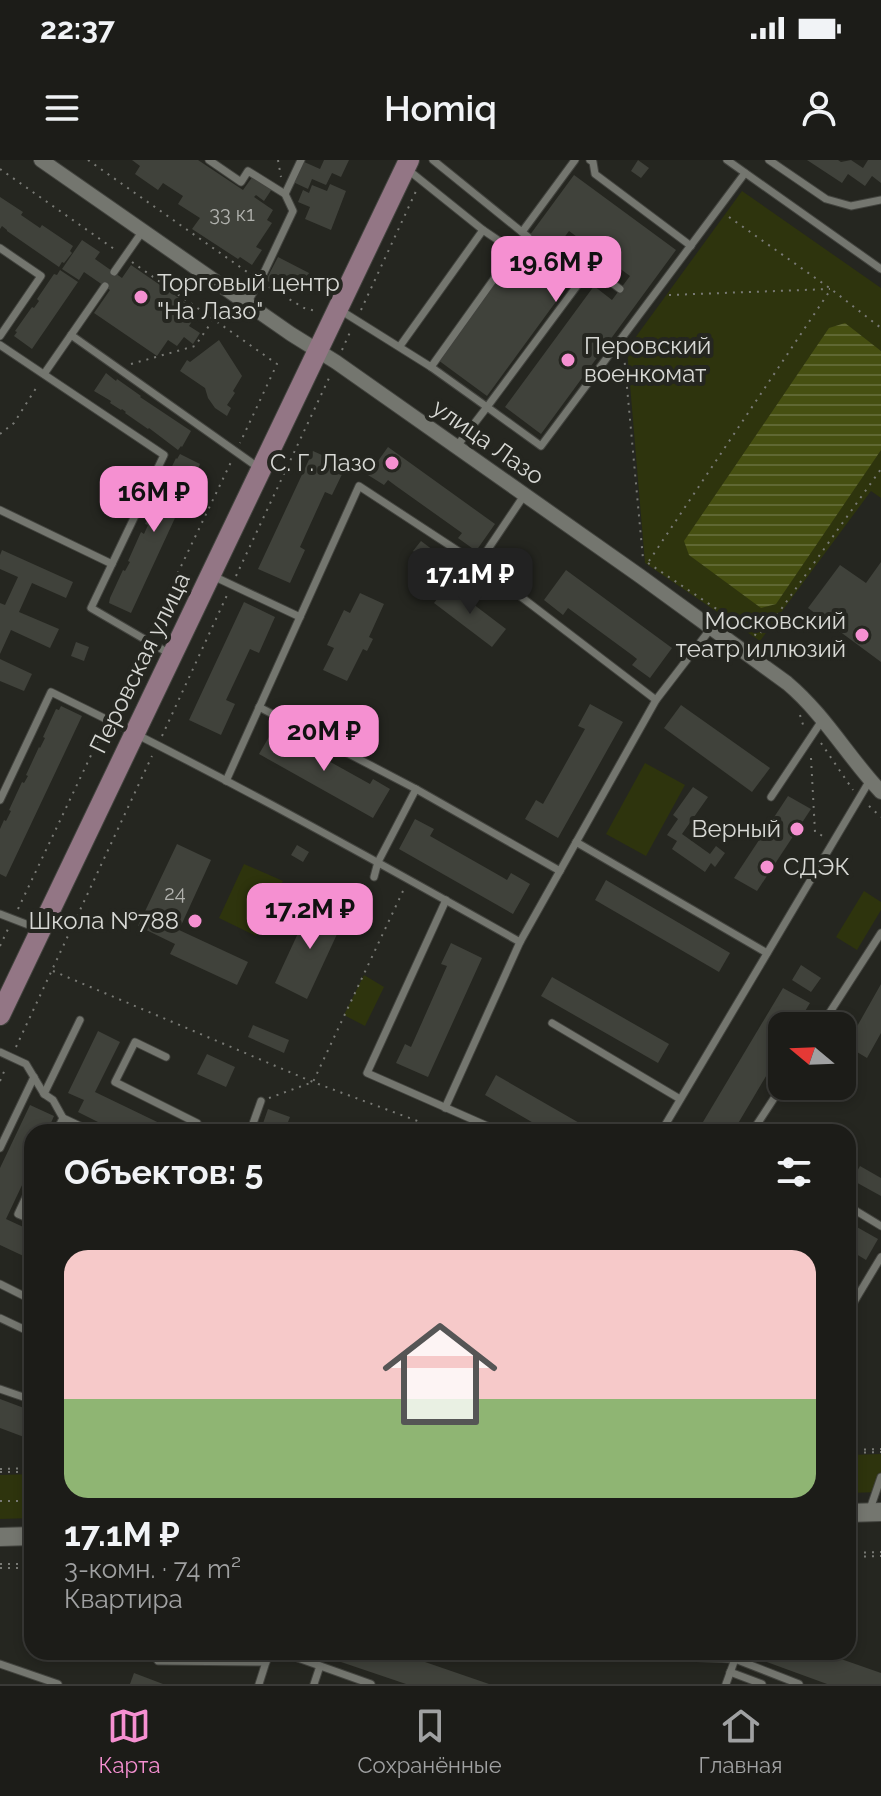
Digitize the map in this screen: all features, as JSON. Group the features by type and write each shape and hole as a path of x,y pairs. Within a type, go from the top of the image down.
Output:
{"main road":[{"name":"Перовская улица","path":"0,1015 319,351 347,314 412,170"}],"street":[{"name":"улица Лазо","path":"41,160 525,494 787,683 805,698 881,792"},
{"path":"0,1537 24,1536"}],"lane":[{"path":"209,160 241,182 248,171 285,194 293,211 247,303"},
{"path":"285,194 301,160"},
{"path":"433,160 525,235 575,160"},
{"path":"590,160 595,174 691,246"},
{"path":"727,160 881,269"},
{"path":"769,160 826,199 851,206 881,200"},
{"path":"412,170 483,230 514,251 431,367"},
{"path":"347,314 431,367 541,446 745,173"},
{"path":"114,272 143,230"},
{"path":"400,346 483,230"},
{"path":"559,244 620,289"},
{"path":"0,248 41,276 0,336"},
{"path":"456,447 591,267"},
{"path":"44,374 105,286"},
{"path":"638,302 646,307"},
{"path":"71,335 261,470"},
{"path":"0,345 164,455 91,608 172,655"},
{"path":"226,781 359,486 478,564 656,700"},
{"path":"478,564 525,494"},
{"path":"0,510 112,564"},
{"path":"211,575 300,617"},
{"path":"445,1108 520,942 656,700 712,627"},
{"path":"0,800 51,692 158,744 520,942"},
{"path":"259,707 416,789 560,871"},
{"path":"771,797 823,719"},
{"path":"666,1124 870,780"},
{"path":"374,877 378,862 416,789"},
{"path":"576,842 767,953"},
{"path":"446,900 367,1073 482,1124"},
{"path":"0,914 41,929"},
{"path":"830,1012 881,933"},
{"path":"44,1094 80,1020"},
{"path":"552,1023 680,1099"},
{"path":"166,1057 135,1042 115,1082 197,1124"},
{"path":"0,1052 26,1064 63,1118 76,1124"},
{"path":"0,1148 34,1077"},
{"path":"757,1124 773,1100"},
{"path":"253,1124 261,1101"},
{"path":"60,1124 63,1118"},
{"path":"24,1201 18,1214 24,1217"},
{"path":"856,1211 881,1226"},
{"path":"856,1299 881,1257"},
{"path":"0,1284 24,1296"},
{"path":"0,1318 24,1329"},
{"path":"0,1389 24,1397"},
{"path":"875,1512 881,1477"},
{"path":"157,1660 266,1662 259,1684"},
{"path":"303,1660 371,1684"},
{"path":"726,1684 733,1660"},
{"path":"743,1660 799,1684"},
{"path":"0,1664 58,1684"},
{"path":"314,1684 320,1666"},
{"path":"730,1672 762,1684"}],"path":[{"path":"88,160 260,281 304,308 317,311"},
{"path":"0,169 277,364 0,946"},
{"path":"342,350 347,314 412,170"},
{"path":"729,217 881,328"},
{"path":"654,297 831,289"},
{"path":"831,289 648,563 757,636 772,622 881,469"},
{"path":"118,368 195,346 213,319"},
{"path":"623,347 644,569"},
{"path":"0,1081 331,373"},
{"path":"0,434 14,423 44,374"},
{"path":"833,842 815,832 810,749 797,707 850,786 881,817"},
{"path":"261,1101 313,1082 409,879"},
{"path":"51,971 313,1082 426,1124"},
{"path":"856,1451 881,1451"},
{"path":"0,1471 24,1470"},
{"path":"0,1501 24,1501"},
{"path":"856,1555 881,1554"},
{"path":"0,1566 24,1566"}],"shaded area":[{"path":"742,191 881,288 881,498 871,491 760,641 645,563 627,349"},
{"path":"845,323 881,351 881,450 776,604 761,608 689,555 684,541 829,328"},
{"path":"645,763 685,785 646,856 606,834"},
{"path":"244,864 283,881 256,936 219,918"},
{"path":"864,891 881,902 881,910 857,950 836,937"},
{"path":"364,975 384,987 365,1026 344,1015"},
{"path":"881,1454 881,1492 856,1493 856,1455"},
{"path":"24,1474 24,1518 0,1519 0,1475"}],"building":[{"path":"132,160 198,160 243,190 253,176 272,189 264,201 256,195 254,197 273,210 267,220 272,223 256,247 262,250 252,265 192,229 200,218 178,204 183,196 163,183 158,190 135,174 140,166"},
{"path":"324,160 349,160 341,177 332,173 326,185 312,179 308,189 293,182 302,161 320,169"},
{"path":"638,160 649,168 641,178 631,171"},
{"path":"807,160 851,160 863,168 868,160 881,160 881,183 872,176 865,186 848,174 842,183"},
{"path":"574,175 676,250 541,434 505,407 594,286 612,300 630,276 569,231 546,262 571,281 487,396 438,360"},
{"path":"330,184 346,191 331,230 305,219 310,207 298,202 303,190 309,193 312,185 327,191"},
{"path":"0,197 40,228 42,225 73,246 64,263 59,267 2,226 0,229"},
{"name":"Торговый центр \"На Лазо\"","path":"82,240 100,252 95,259 122,278 131,265 189,305 186,310 195,317 189,326 200,333 193,344 184,337 177,346 168,340 157,356 94,313 110,290 84,272 79,280 62,269"},
{"path":"278,257 309,273 306,280 279,288 266,280"},
{"path":"60,270 78,282 32,349 14,336 15,331 39,301 37,299 54,274 57,275"},
{"path":"219,340 242,376 227,405 231,408 227,416 215,408 205,388 180,371 187,360 190,362"},
{"path":"106,373 191,431 182,447 178,450 94,391"},
{"path":"388,447 495,524 476,551 458,538 462,533 388,480 384,485 368,475"},
{"path":"313,451 346,466 332,495 325,492 300,547 305,550 290,583 258,569"},
{"path":"180,454 200,464 131,613 109,603 110,598 130,562 141,532 144,534 148,525 145,524 158,495"},
{"path":"421,541 433,550 425,560 413,551"},
{"path":"2,550 73,582 66,598 32,583 19,612 59,629 50,648 11,630 0,654 0,603 5,605 18,577 0,569"},
{"name":"Московский театр иллюзий","path":"881,562 881,662 808,608 840,565 866,583"},
{"path":"566,570 672,648 650,678 632,665 637,659 632,655 568,608 563,615 544,600"},
{"path":"448,585 506,629 492,647 434,603"},
{"path":"360,593 384,604 369,637 373,639 367,651 363,649 347,681 323,670 334,648 327,645 344,610 350,613"},
{"path":"244,602 275,617 259,653 250,649 226,700 235,704 221,735 189,720"},
{"path":"76,642 89,647 84,661 71,656"},
{"path":"0,659 32,674 24,691 0,681"},
{"path":"590,704 623,722 558,838 525,819 536,800 543,804 585,729 578,726"},
{"path":"681,705 770,768 752,792 664,728"},
{"path":"61,706 82,716 6,877 0,874 0,829 22,782 28,776 56,709 59,710"},
{"path":"276,725 294,735 291,740 370,784 373,779 390,789 373,818 259,754"},
{"path":"693,787 708,797 682,834 710,854 716,846 725,853 715,867 711,863 705,872 672,849 677,841 667,835 678,819 673,815"},
{"path":"788,796 811,809 757,891 734,878"},
{"path":"415,819 434,829 430,836 507,880 511,873 530,884 513,914 399,849"},
{"path":"177,844 211,860 179,930 248,962 237,985 170,954 175,944 138,926"},
{"path":"297,845 309,852 303,862 291,855"},
{"path":"606,880 730,953 719,972 595,900"},
{"path":"312,903 344,919 307,999 275,983"},
{"path":"451,943 482,958 428,1077 396,1063 405,1044 411,1047 447,966 441,964"},
{"path":"801,965 821,978 811,992 792,980"},
{"path":"552,977 669,1044 658,1063 541,996"},
{"path":"881,984 881,1033 867,1058 856,1051 856,1028"},
{"path":"783,988 810,1003 805,1012 769,1012"},
{"path":"768,1013 768,1073 738,1124 702,1124"},
{"path":"253,1025 289,1040 284,1053 248,1037"},
{"path":"98,1031 120,1042 95,1092 161,1124 102,1124 78,1112 84,1100 68,1093"},
{"path":"207,1054 235,1067 226,1087 197,1074"},
{"path":"496,1075 581,1124 535,1124 485,1095"},
{"path":"30,1105 54,1116 50,1124 24,1124 24,1181 6,1219 24,1227 24,1256 0,1245 0,1168"},
{"path":"268,1109 290,1117 287,1124 263,1124"},
{"path":"860,1166 881,1178 881,1196 856,1182"},
{"path":"856,1227 878,1239 866,1260 856,1254"},
{"path":"0,1399 24,1408 24,1437 0,1428"},
{"path":"419,1660 489,1684 406,1684 338,1661"},
{"path":"761,1660 844,1660 881,1673 881,1684 827,1684"},
{"path":"134,1673 163,1684 130,1684"}],"place":[{"name":"Торговый центр \"На Лазо\"","path":"141,297"},
{"name":"Перовский военкомат","path":"568,360"},
{"name":"С. Г. Лазо","path":"392,463"},
{"name":"Московский театр иллюзий","path":"862,635"},
{"name":"Верный","path":"797,829"},
{"name":"СДЭК","path":"767,867"},
{"name":"Школа №788","path":"195,921"}]}
